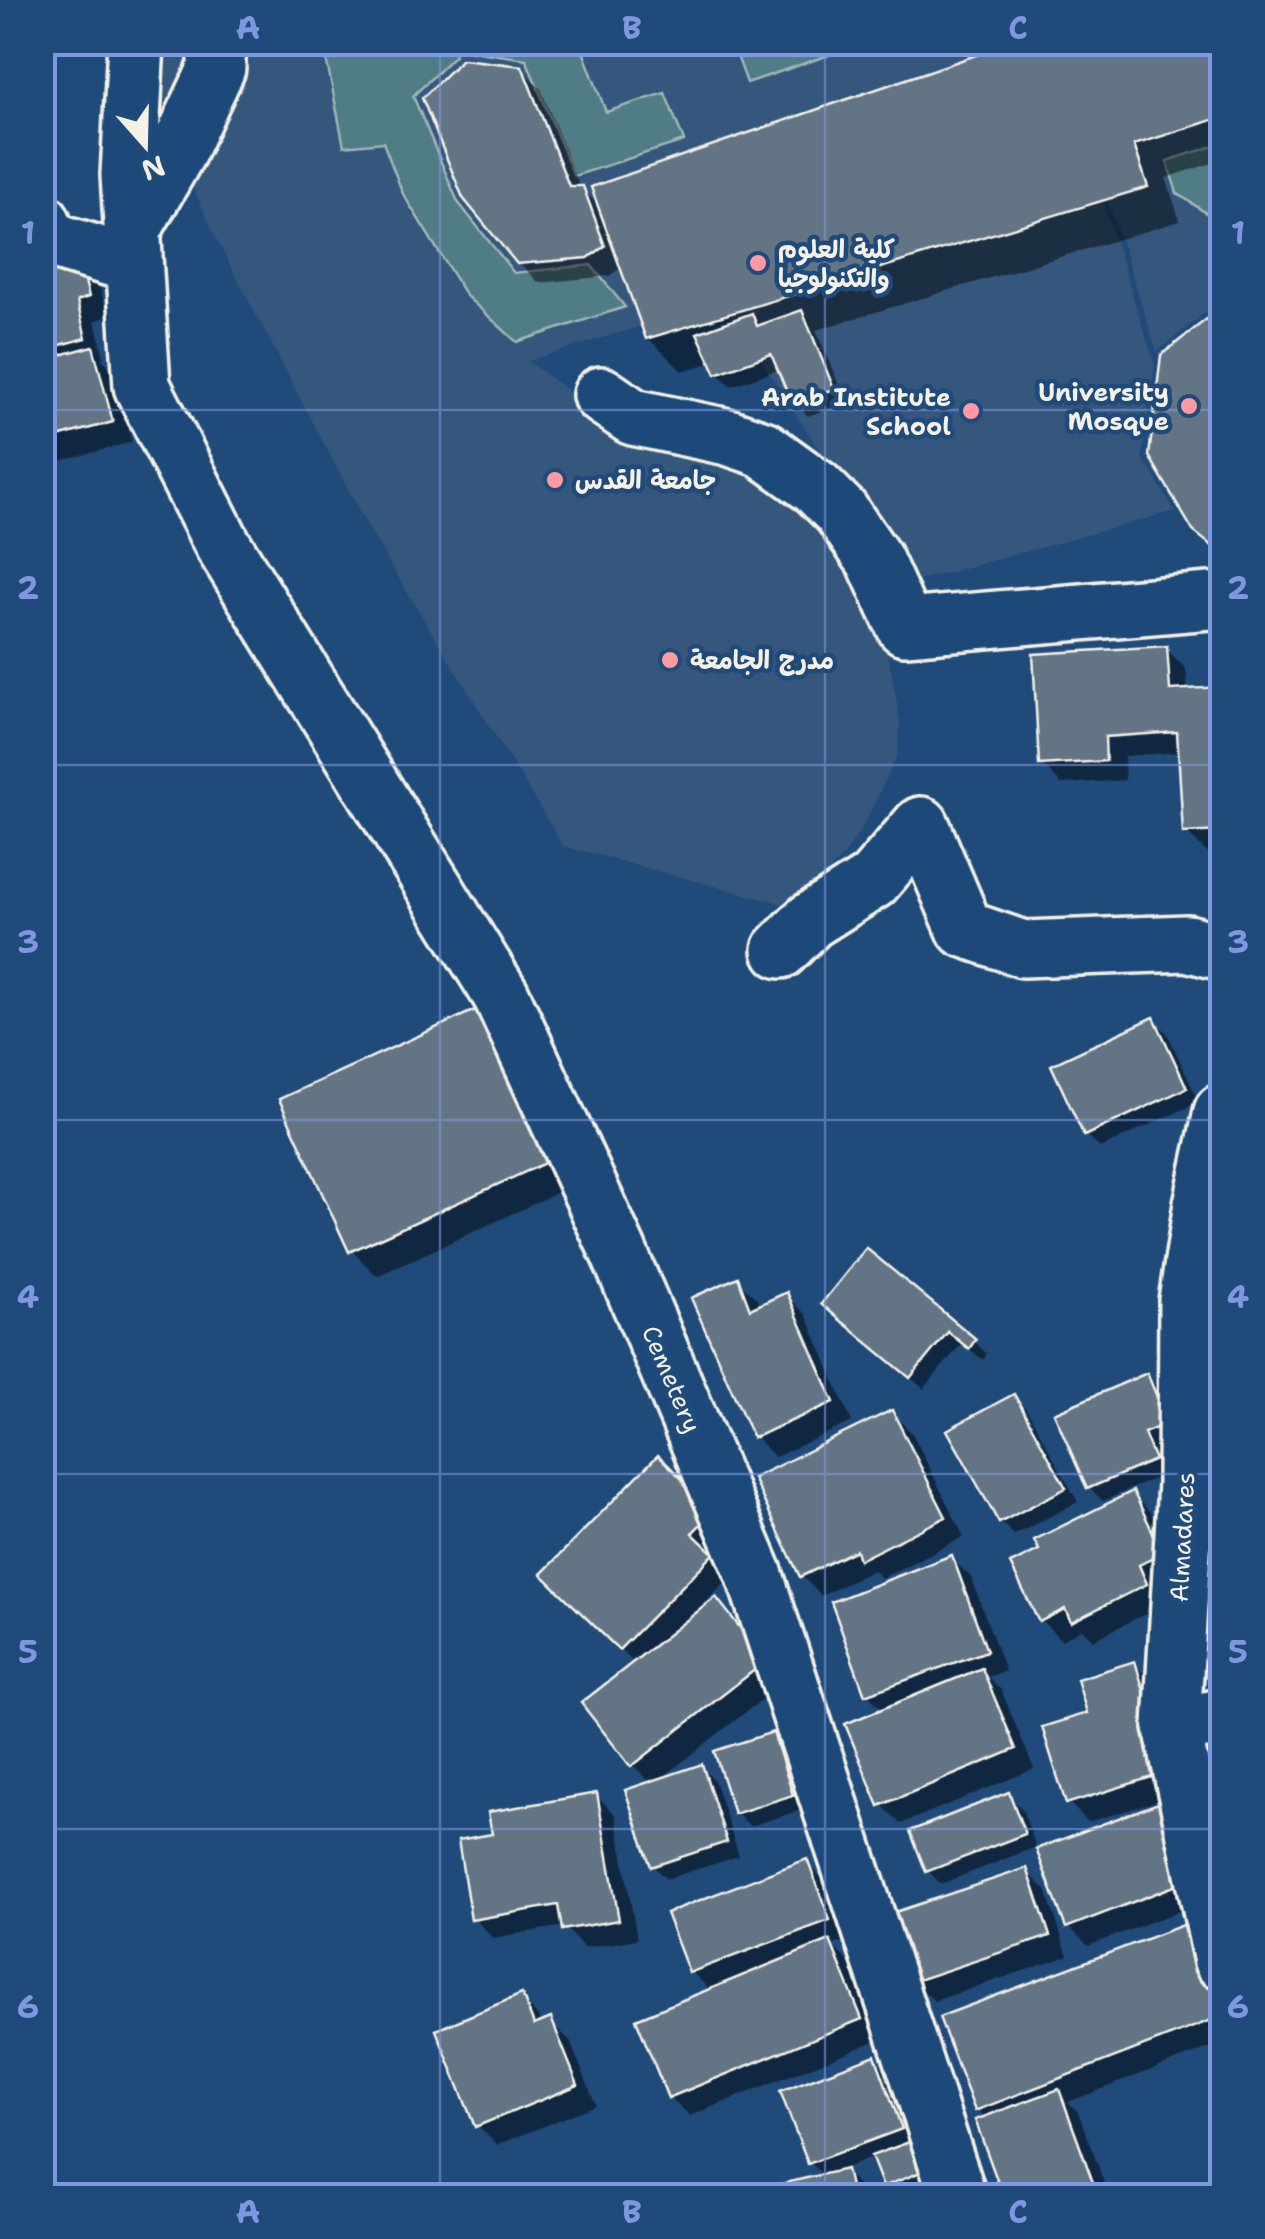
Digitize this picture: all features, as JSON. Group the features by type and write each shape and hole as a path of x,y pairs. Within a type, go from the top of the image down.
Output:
{"street":[{"name":"Cemetery","path":"136,42 129,175 142,386 223,545 501,995 619,1253 754,1572 958,2196"},
{"path":"42,222 48,239 133,248 217,68 216,42"},
{"path":"601,394 633,417 728,437 763,450 817,488 841,512 866,548 904,627 1222,600"},
{"path":"781,950 810,921 873,880 922,825 966,929 1023,949 1188,943 1222,952"},
{"name":"Almadares","path":"1222,1112 1212,1206 1187,1301 1204,1475 1197,1721 1222,1961"}],"shaded area":[{"name":"جامعة القدس","path":"160,43 1222,43 1222,299 1157,352 1102,183 528,361 623,432 755,471 781,489 832,539 879,629 889,658 900,721 898,754 866,821 845,854 824,876 783,904 563,846 371,533 222,250 154,105"},
{"name":"Arab Institute School","path":"1099,190 1155,365 1142,457 1175,511 906,584 727,308"}],"green space":[{"path":"732,42 864,42 864,43 747,83"},
{"path":"323,43 450,43 455,55 413,96 458,202 514,273 591,265 625,307 517,342 466,296 403,194 383,142 344,146"},
{"path":"462,43 580,43 606,112 665,93 684,141 574,176 526,59 465,50"},
{"path":"1222,143 1222,224 1177,193 1167,161"}],"building":[{"name":"كلية العلوم والتكنولوجيا","path":"1014,42 1222,42 1222,117 1134,145 1148,187 646,339 591,187"},
{"path":"462,59 522,66 569,186 583,186 605,246 588,258 517,264 463,198 422,98"},
{"path":"79,258 89,297 77,301 86,338 42,350 42,267"},
{"name":"University Mosque","path":"1222,307 1222,554 1193,531 1149,456 1161,355"},
{"path":"802,310 834,389 792,404 771,354 716,374 697,333 752,313 757,326"},
{"path":"93,346 113,422 42,441 42,360"},
{"path":"1167,646 1170,690 1222,687 1222,831 1183,833 1177,732 1105,737 1106,761 1039,765 1033,654"},
{"path":"486,1005 556,1158 349,1252 279,1099"},
{"path":"1154,1017 1187,1088 1084,1136 1051,1065"},
{"path":"866,1248 976,1339 969,1349 948,1332 910,1378 821,1304"},
{"path":"738,1277 750,1309 787,1292 834,1402 753,1438 691,1298"},
{"path":"1147,1373 1168,1423 1144,1433 1155,1460 1087,1489 1054,1413"},
{"path":"1014,1394 1066,1488 999,1523 947,1430"},
{"path":"892,1410 946,1517 859,1560 856,1550 800,1577 753,1478"},
{"path":"658,1455 714,1511 692,1533 714,1554 619,1650 541,1574"},
{"path":"1133,1491 1163,1553 1139,1565 1147,1584 1071,1622 1065,1609 1039,1622 1010,1564 1039,1550 1034,1540"},
{"path":"952,1555 987,1651 865,1695 831,1602"},
{"path":"716,1597 766,1661 631,1767 581,1703"},
{"path":"1135,1661 1168,1772 1066,1804 1042,1727 1087,1713 1077,1679"},
{"path":"982,1668 1016,1749 879,1806 845,1724"},
{"path":"773,1732 793,1795 734,1814 714,1751"},
{"path":"1222,1744 1222,1800 1206,1749"},
{"path":"702,1764 727,1842 651,1867 625,1790"},
{"path":"1009,1792 1025,1834 926,1872 910,1831"},
{"path":"597,1793 619,1920 562,1930 558,1905 471,1920 458,1840 492,1834 488,1812"},
{"path":"1166,1800 1195,1878 1066,1928 1036,1849"},
{"path":"807,1859 830,1920 689,1973 666,1913"},
{"path":"1027,1868 1050,1936 912,1982 889,1914"},
{"path":"1191,1922 1222,2005 1222,2016 975,2111 939,2017"},
{"path":"830,1940 862,2019 668,2098 636,2019"},
{"path":"522,1994 534,2025 551,2018 578,2085 475,2127 436,2030"},
{"path":"875,2055 902,2129 808,2164 780,2091"},
{"path":"1059,2089 1098,2196 1003,2196 975,2120"},
{"path":"909,2142 921,2172 883,2187 871,2156"},
{"path":"846,2169 852,2196 751,2196 750,2191"},
{"path":"1222,2185 1222,2196 1175,2196"}],"place":[{"name":"كلية العلوم والتكنولوجيا","path":"758,263"},
{"name":"University Mosque","path":"1189,406"},
{"name":"Arab Institute School","path":"971,411"},
{"name":"جامعة القدس","path":"555,480"},
{"name":"مدرج الجامعة","path":"670,660"}]}
